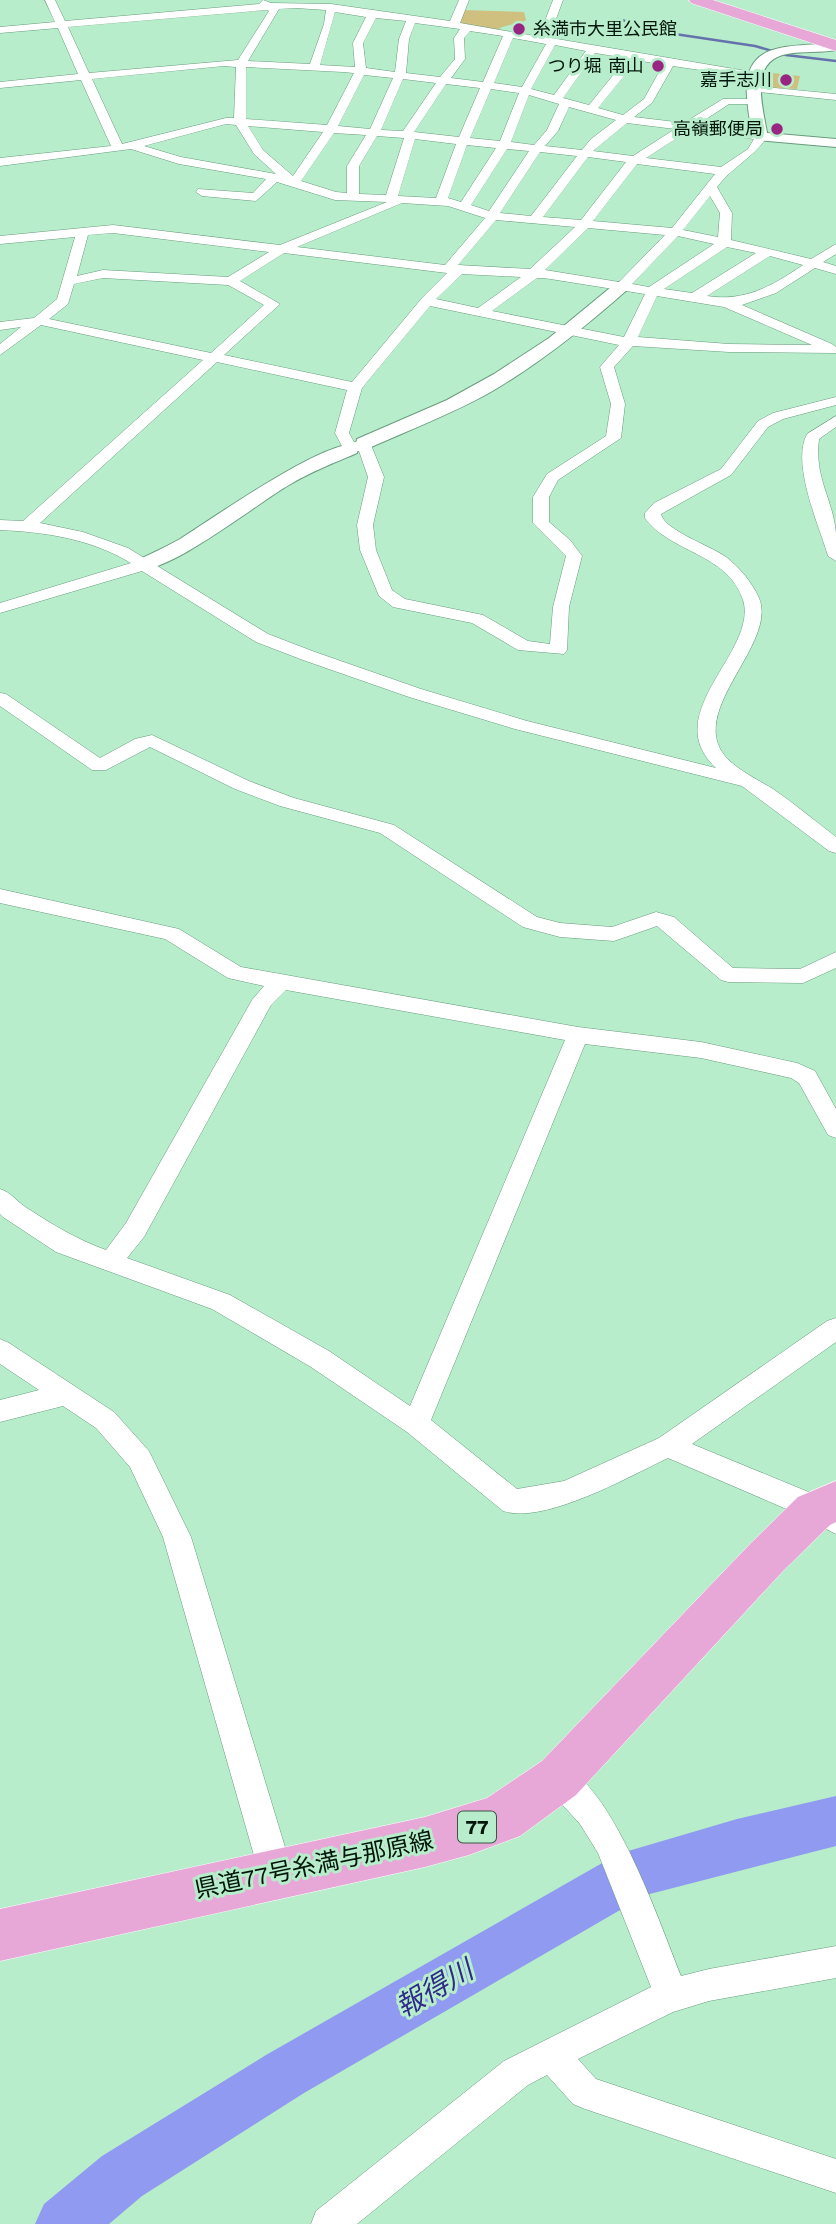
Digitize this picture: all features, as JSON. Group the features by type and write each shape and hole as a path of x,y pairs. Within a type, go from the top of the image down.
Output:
{"main road":[{"path":"697,0 836,46"},
{"name":"県道77号糸満与那原線","path":"0,1935 470,1830 502,1818 559,1778 767,1557 829,1511"}],"street":[{"path":"50,0 124,147 275,177 353,198 441,202 464,206 492,216 676,232 836,270"},
{"path":"454,24 464,0"},
{"path":"537,40 548,27 558,0"},
{"path":"266,4 275,10 241,64 240,122 258,152 294,183"},
{"path":"0,30 266,4 306,4 454,24 836,97"},
{"path":"314,67 329,23 331,7"},
{"path":"294,183 331,129 361,70 358,43 373,14"},
{"path":"353,198 353,166 374,132 400,74 404,39 412,18"},
{"path":"397,200 408,135 435,96 443,79 460,59 459,38 467,27"},
{"path":"441,202 463,141 509,34"},
{"path":"464,206 504,145 525,91 552,42"},
{"path":"480,313 533,274 583,226 634,160 755,82 769,55 788,50 836,46"},
{"path":"592,50 561,102 552,131 536,149 454,269 355,387 342,433 357,446 376,477 365,525 368,550 385,592 399,603 478,619 524,646 558,650 561,607 574,556 564,543 541,523 541,497 552,477 612,438 618,404 607,366 629,342 653,290 724,243"},
{"path":"590,110 607,94 616,78 634,57"},
{"path":"0,85 241,64 361,70 525,91 626,119 682,128 836,143"},
{"path":"533,221 588,154 595,141 648,102 669,64"},
{"path":"0,608 143,565 184,545 283,480 483,389 569,330 622,286 676,232 723,171 752,151 761,137 755,82"},
{"path":"0,162 124,147 226,121 408,135 723,171"},
{"path":"202,192 256,197 275,177"},
{"path":"711,187 726,213 724,243"},
{"path":"231,281 284,248 397,200"},
{"path":"0,240 113,229 454,269 533,274 727,303 744,302 782,286 811,263 836,248"},
{"path":"0,351 63,301 82,234"},
{"path":"694,298 767,252"},
{"path":"27,526 273,304 231,281 103,274 70,281"},
{"path":"427,301 629,342 834,350"},
{"path":"727,303 834,350"},
{"path":"0,326 39,321 355,387"},
{"path":"836,401 778,416 763,424 726,472 677,497 653,513 655,522 664,530 727,564 752,601 753,623 728,667 705,728 708,746 716,758 744,780 771,796 836,847"},
{"path":"836,420 812,437 808,449 836,556"},
{"path":"816,486 836,485"},
{"path":"0,525 80,534 122,551 262,638 309,656 522,725 744,780"},
{"path":"0,698 99,766 142,743 152,741 242,785 287,802 387,829 530,922 560,930 614,934 656,919 667,922 728,975 803,976 836,959"},
{"path":"0,896 172,934 235,973 578,1035 663,1043 797,1071 807,1077 836,1129"},
{"path":"111,1261 135,1230 263,1000 281,982"},
{"path":"416,1424 578,1035"},
{"path":"0,1198 11,1210 45,1234 81,1252 221,1302 320,1359 416,1424 513,1502 567,1493 668,1446 836,1328"},
{"path":"0,1350 105,1420 140,1459 177,1538 275,1873"},
{"path":"0,1411 68,1394"},
{"path":"668,1446 801,1502 829,1511"},
{"path":"559,1778 592,1813 609,1842 667,1986"},
{"path":"329,2224 516,2073 615,2021 667,1986 709,1985 836,1962"},
{"path":"552,2055 585,2092 836,2176"}],"shaded area":[{"path":"463,10 524,12 526,20 497,30 458,24"},
{"path":"763,72 800,76 797,89 760,87"}],"waterway":[{"path":"618,19 668,33 755,46 786,55 836,61"},
{"name":"報得川","path":"64,2224 122,2176 285,2074 636,1872 737,1844 836,1821"}],"place":[{"name":"糸満市大里公民館","path":"519,29"},
{"name":"つり堀 南山","path":"658,66"},
{"name":"嘉手志川","path":"786,80"},
{"name":"高嶺郵便局","path":"777,129"}]}
